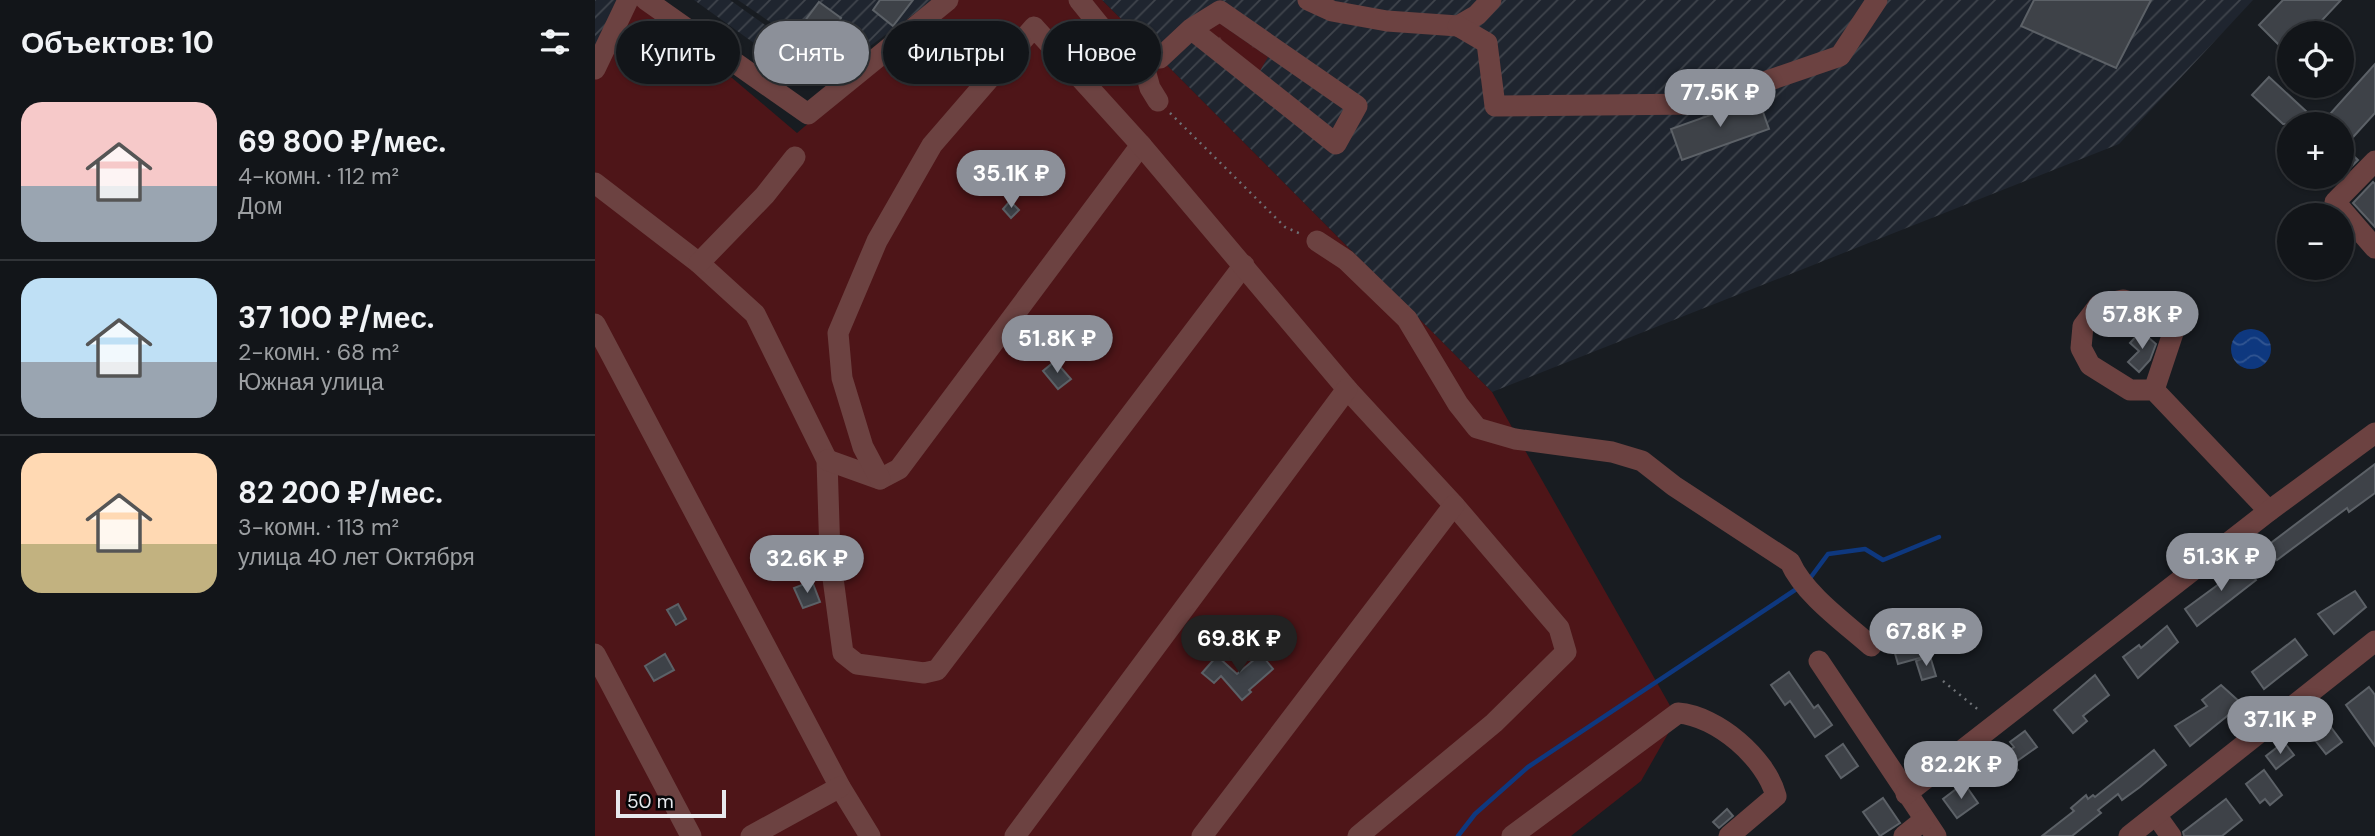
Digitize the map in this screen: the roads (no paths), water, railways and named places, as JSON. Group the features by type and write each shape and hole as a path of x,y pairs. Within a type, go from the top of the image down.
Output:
{"street":[{"path":"595,68 628,0"},
{"path":"646,0 808,114 948,0"},
{"path":"1079,0 1096,21"},
{"path":"1308,0 1332,11 1387,21 1458,26 1487,43 1495,106 1700,104 1840,56 1877,0"},
{"path":"1458,26 1477,15 1491,0"},
{"path":"1161,57 1191,29 1220,11 1357,106 1336,144 1191,29"},
{"path":"880,479 863,447 842,378 838,332 877,241 932,145 1034,27 1141,145 1347,389 1454,505 1559,628 1566,652 1494,723 1358,836"},
{"path":"1149,84 1158,101"},
{"path":"827,460 880,479 899,470 1141,145"},
{"path":"699,263 765,195 795,157"},
{"path":"2375,161 2335,202 2375,248"},
{"path":"595,183 699,263 755,314 827,460 829,556 843,653 857,664 924,673 937,670 1244,265"},
{"path":"1317,241 1346,260 1408,319 1458,404 1477,428 1515,439 1612,452 1643,461 1674,486 1790,562 1796,576 1806,583 1823,605 1871,646"},
{"path":"2154,390 2174,330 2160,310 2123,300 2099,305 2083,326 2081,348 2090,365 2130,390 2154,390 2269,511"},
{"path":"595,324 840,787 870,836"},
{"path":"1015,836 1347,389"},
{"path":"1906,794 2269,511 2375,433"},
{"path":"1202,836 1454,505"},
{"path":"2129,836 2375,641"},
{"path":"595,654 691,836"},
{"path":"1819,660 1930,828 1904,836"},
{"path":"1512,836 1678,713 1690,714 1744,748 1763,767 1773,783 1776,796 1729,836"},
{"path":"751,836 840,787"},
{"path":"2156,815 2172,836"}],"water":[{"path":"2251,329 2259,330 2265,335 2270,341 2270,357 2265,363 2259,368 2251,369 2243,368 2237,363 2232,357 2231,349 2232,341 2237,335 2243,330"}],"waterway":[{"path":"1808,581 1828,554 1865,549 1883,560 1939,537"},
{"path":"1458,836 1475,814 1528,767 1798,588"}]}
